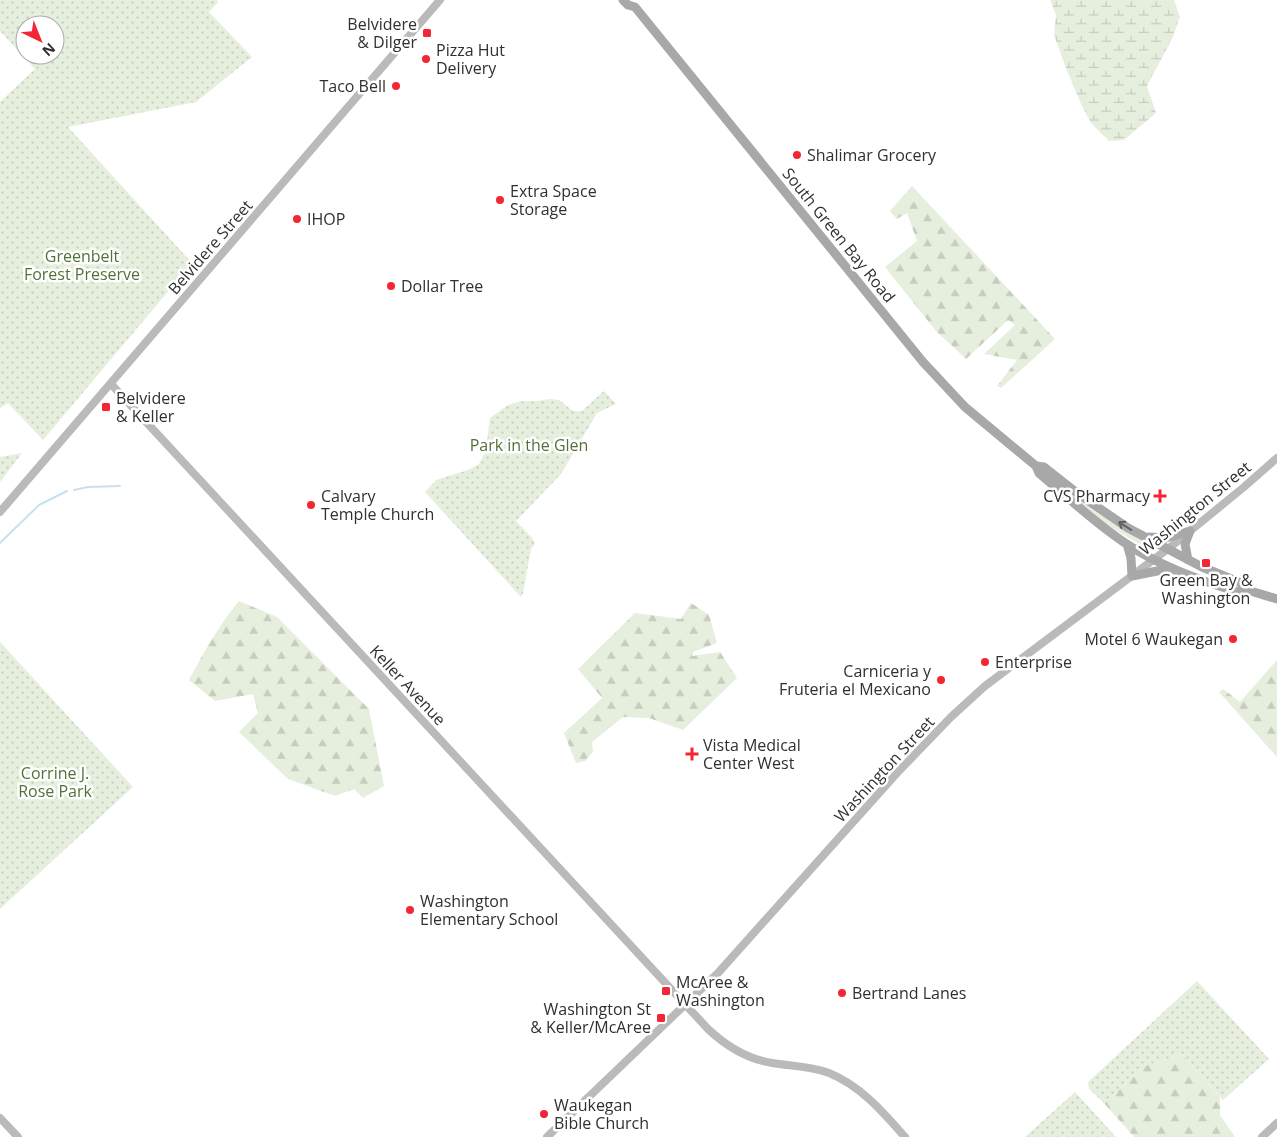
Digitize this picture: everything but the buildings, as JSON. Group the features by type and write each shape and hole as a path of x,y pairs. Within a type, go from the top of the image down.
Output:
{"main road":[{"name":"Belvidere Street","path":"0,512 440,0"},
{"name":"South Green Bay Road","path":"624,0 628,5 635,3 933,374 974,414 1036,466 1038,472 1097,522 1127,544 1196,578 1238,592 1244,589 1241,583 1188,560 1144,536 1102,511 1044,467 1036,466"},
{"name":"Keller Avenue","path":"111,384 684,1005 713,1034 738,1052 763,1061 829,1073 861,1091 905,1137"},
{"name":"Washington Street","path":"547,1137 718,973 897,773 951,717 985,686 1168,550 1277,458"},
{"path":"1144,536 1166,538 1190,531"},
{"path":"1188,560 1185,544 1190,531"},
{"path":"1127,544 1131,558 1132,576 1156,571 1177,570"},
{"path":"1244,589 1277,599"},
{"path":"0,1118 18,1137"},
{"path":"1262,1137 1277,1123"}],"green space":[{"name":"Greenbelt Forest Preserve","path":"0,0 217,0 218,2 209,12 252,57 196,102 68,127 192,263 43,440 8,403 0,408 0,102 35,69 31,65 65,65 65,15 15,15 15,47 0,31"},
{"path":"1050,0 1174,0 1180,17 1172,39 1147,86 1156,113 1124,140 1109,141 1091,123 1082,106 1054,35 1056,15"},
{"path":"912,186 1055,339 1001,388 997,386 1017,360 984,354 1015,325 1008,320 966,359 936,331 885,267 917,241 907,213 897,219 890,211"},
{"name":"Park in the Glen","path":"604,391 616,404 597,413 561,474 516,521 533,539 535,544 531,549 521,597 425,492 436,480 468,470 479,464 486,450 490,418 508,405 521,401 549,399 559,400 573,411 582,411"},
{"path":"22,453 0,482 0,457"},
{"path":"1080,501 1145,542 1152,549 1106,524 1084,508"},
{"path":"239,601 277,617 369,709 384,786 363,798 354,789 335,796 288,779 239,732 258,713 253,694 215,701 189,680 218,629"},
{"path":"691,603 709,615 717,643 693,652 692,656 720,652 737,678 683,730 649,718 623,717 592,742 593,752 585,761 576,763 564,733 602,698 578,669 635,613 681,619"},
{"name":"Corrine J. Rose Park","path":"0,642 133,787 0,909"},
{"path":"1277,660 1277,757 1219,692 1223,689 1240,702"},
{"path":"1197,981 1269,1059 1223,1100 1183,1055 1146,1065 1104,1103 1089,1089 1088,1082"},
{"path":"1183,1055 1220,1097 1220,1115 1235,1137 1134,1137 1104,1103 1146,1065"},
{"path":"1075,1092 1116,1137 1025,1137"}],"waterway":[{"path":"74,490 88,487 120,486"},
{"path":"0,543 39,505 67,491"}],"place":[{"name":"Belvidere & Dilger","path":"427,33"},
{"name":"Pizza Hut Delivery","path":"426,59"},
{"name":"Taco Bell","path":"396,86"},
{"name":"Shalimar Grocery","path":"797,155"},
{"name":"Extra Space Storage","path":"500,200"},
{"name":"IHOP","path":"297,219"},
{"name":"Dollar Tree","path":"391,286"},
{"name":"Belvidere & Keller","path":"106,407"},
{"name":"CVS Pharmacy","path":"1160,496"},
{"name":"Calvary Temple Church","path":"311,505"},
{"name":"Green Bay & Washington","path":"1206,563"},
{"name":"Motel 6 Waukegan","path":"1233,639"},
{"name":"Enterprise","path":"985,662"},
{"name":"Carniceria y Fruteria el Mexicano","path":"941,680"},
{"name":"Vista Medical Center West","path":"692,754"},
{"name":"Washington Elementary School","path":"410,910"},
{"name":"McAree & Washington","path":"666,991"},
{"name":"Bertrand Lanes","path":"842,993"},
{"name":"Washington St & Keller/McAree","path":"661,1018"},
{"name":"Waukegan Bible Church","path":"544,1114"}]}
